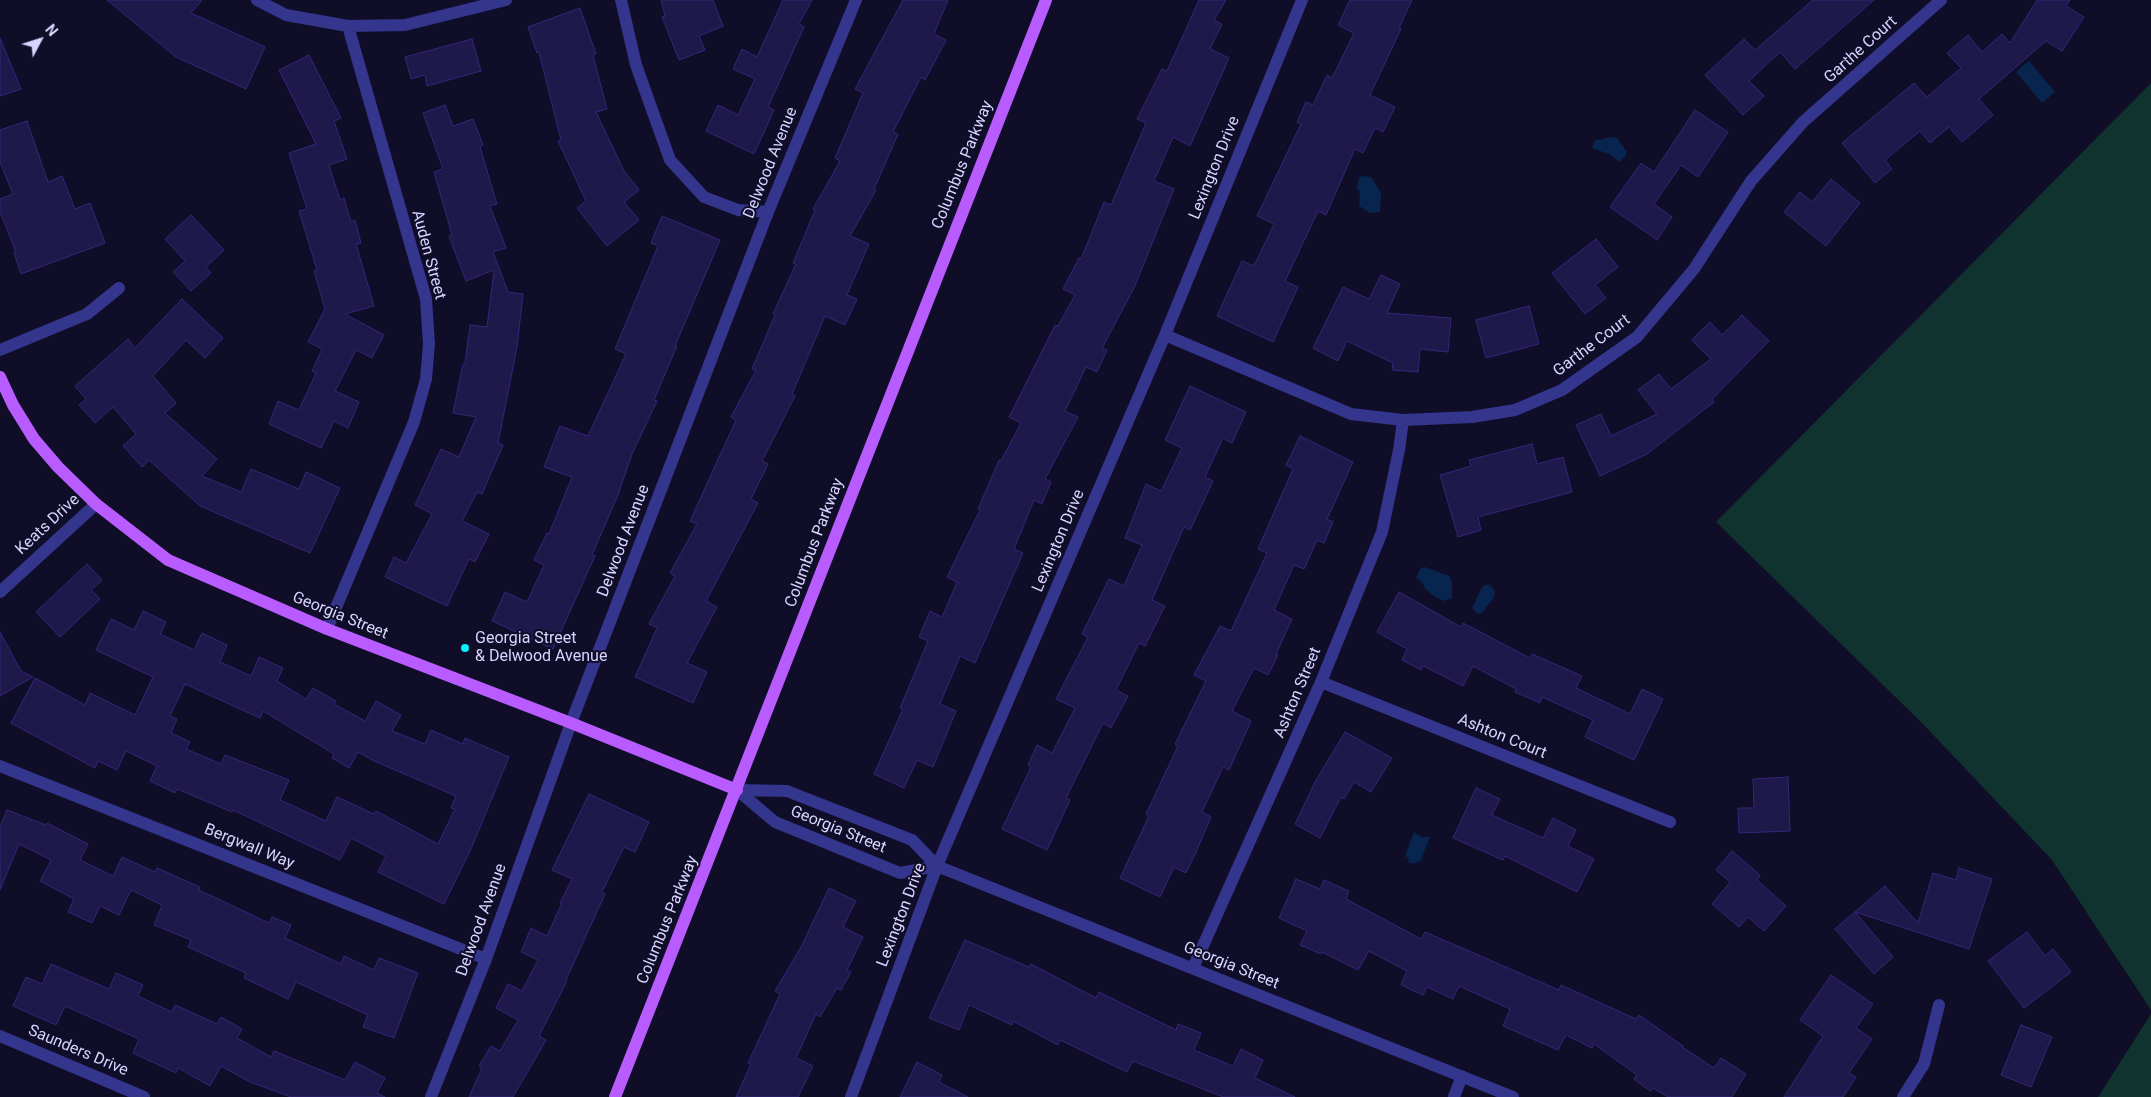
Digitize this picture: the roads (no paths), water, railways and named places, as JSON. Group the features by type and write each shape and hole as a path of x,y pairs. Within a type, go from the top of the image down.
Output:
{"main road":[{"name":"Columbus Parkway","path":"615,1097 1046,0"},
{"name":"Georgia Street","path":"0,377 13,405 34,439 58,468 96,504 168,560 327,629 571,723 737,790"}],"street":[{"path":"257,0 286,16 348,26 405,25 506,0"},
{"path":"620,0 636,66 670,160 704,197 738,210 768,212"},
{"name":"Delwood Avenue","path":"431,1097 486,960 571,723 768,212 856,0"},
{"name":"Lexington Drive","path":"851,1097 937,866 1165,335 1302,0"},
{"name":"Garthe Court","path":"1165,335 1352,414 1403,420 1472,417 1515,410 1562,390 1637,337 1694,269 1751,181 1803,122 1941,0"},
{"name":"Auden Street","path":"327,629 414,422 426,379 429,344 426,299 348,26"},
{"path":"0,350 87,314 119,288"},
{"name":"Ashton Street","path":"1193,968 1321,682 1382,532 1399,450 1403,420"},
{"name":"Keats Drive","path":"0,592 96,504"},
{"name":"Ashton Court","path":"1321,682 1670,822"},
{"name":"Bergwall Way","path":"0,766 486,960"},
{"name":"Georgia Street","path":"737,790 775,822 900,873 937,866"},
{"name":"Georgia Street","path":"737,790 787,790 912,840 937,866 1513,1097"},
{"path":"1903,1097 1924,1064 1939,1005"},
{"name":"Saunders Drive","path":"0,1036 144,1097"},
{"path":"1454,1097 1462,1076"}],"water":[{"path":"2029,61 2055,92 2042,103 2016,72"},
{"path":"1609,137 1617,138 1627,152 1625,157 1619,162 1611,155 1592,148 1595,140"},
{"path":"1360,176 1371,177 1381,193 1380,212 1370,213 1359,206 1360,192 1356,188"},
{"path":"1425,567 1449,576 1452,582 1452,598 1444,601 1426,590 1421,581 1416,578 1420,569"},
{"path":"1485,585 1490,585 1495,591 1494,597 1482,613 1477,614 1472,608 1481,589"},
{"path":"1414,832 1422,837 1430,837 1421,860 1413,864 1408,862 1409,858 1405,856"}],"place":[{"name":"Georgia Street & Delwood Avenue","path":"465,648"}]}
